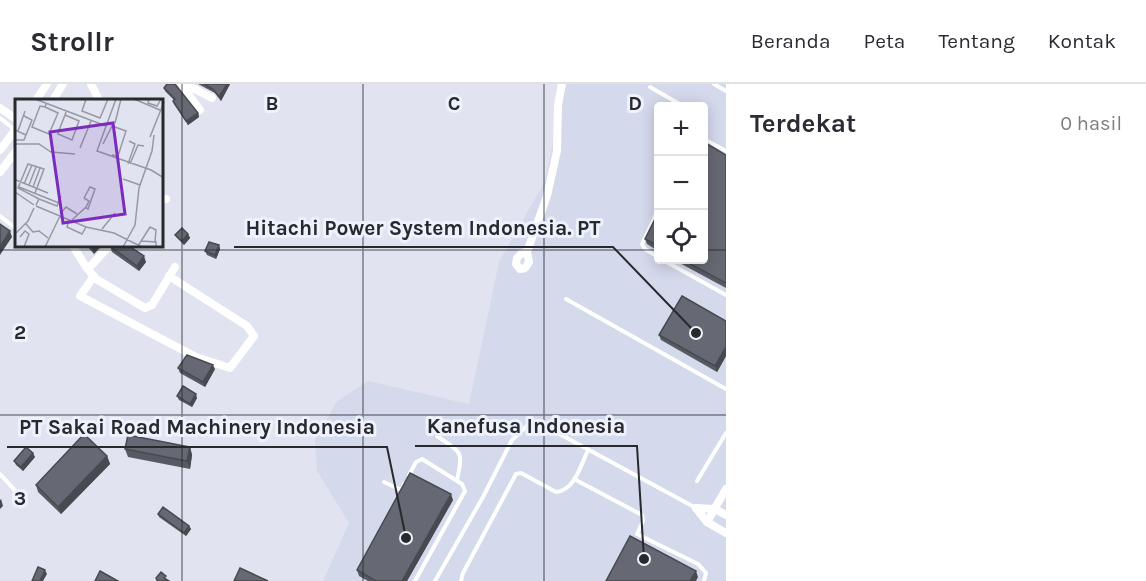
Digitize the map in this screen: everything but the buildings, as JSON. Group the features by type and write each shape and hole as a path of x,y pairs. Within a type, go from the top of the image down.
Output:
{"street":[{"path":"37,99 47,84"},
{"path":"53,99 63,84"},
{"path":"91,84 98,99"},
{"path":"183,84 212,98"},
{"path":"183,84 200,110"},
{"path":"527,252 547,196 557,151 558,105 562,84"},
{"path":"0,108 15,118"},
{"path":"0,150 15,131"},
{"path":"0,172 15,156"},
{"path":"74,248 91,273 147,308 152,305 175,267"},
{"path":"108,248 91,273 80,296 196,357 230,368 254,336 247,326 169,276"},
{"path":"707,522 726,489"},
{"path":"696,508 715,509 726,515"},
{"path":"696,508 707,522 725,529"}],"lane":[{"path":"714,84 726,91"},
{"path":"650,87 676,102"},
{"path":"0,118 15,129"},
{"path":"708,141 726,151"},
{"path":"0,216 14,227"},
{"path":"654,218 642,244 654,255"},
{"path":"670,264 726,295"},
{"path":"566,299 726,389"},
{"path":"435,581 483,497 512,440 520,430 534,423 696,508"},
{"path":"697,481 726,433"},
{"path":"436,436 461,455 457,480"},
{"path":"461,581 463,573 516,474 521,473 555,492 567,489 588,450"},
{"path":"384,482 402,489 416,462 422,459 465,487 463,497 415,581"},
{"path":"0,474 24,500"},
{"path":"574,479 642,515 643,521 637,534 698,564 705,573 704,581"}],"shaded area":[{"path":"565,84 726,84 726,581 323,581 349,523 317,471 315,440 337,401 368,381 469,404 499,262 545,181"}],"place":[{"name":"Hitachi Power System Indonesia. PT","path":"696,333"},
{"name":"PT Sakai Road Machinery Indonesia","path":"406,538"},
{"name":"Kanefusa Indonesia","path":"644,559"}]}
